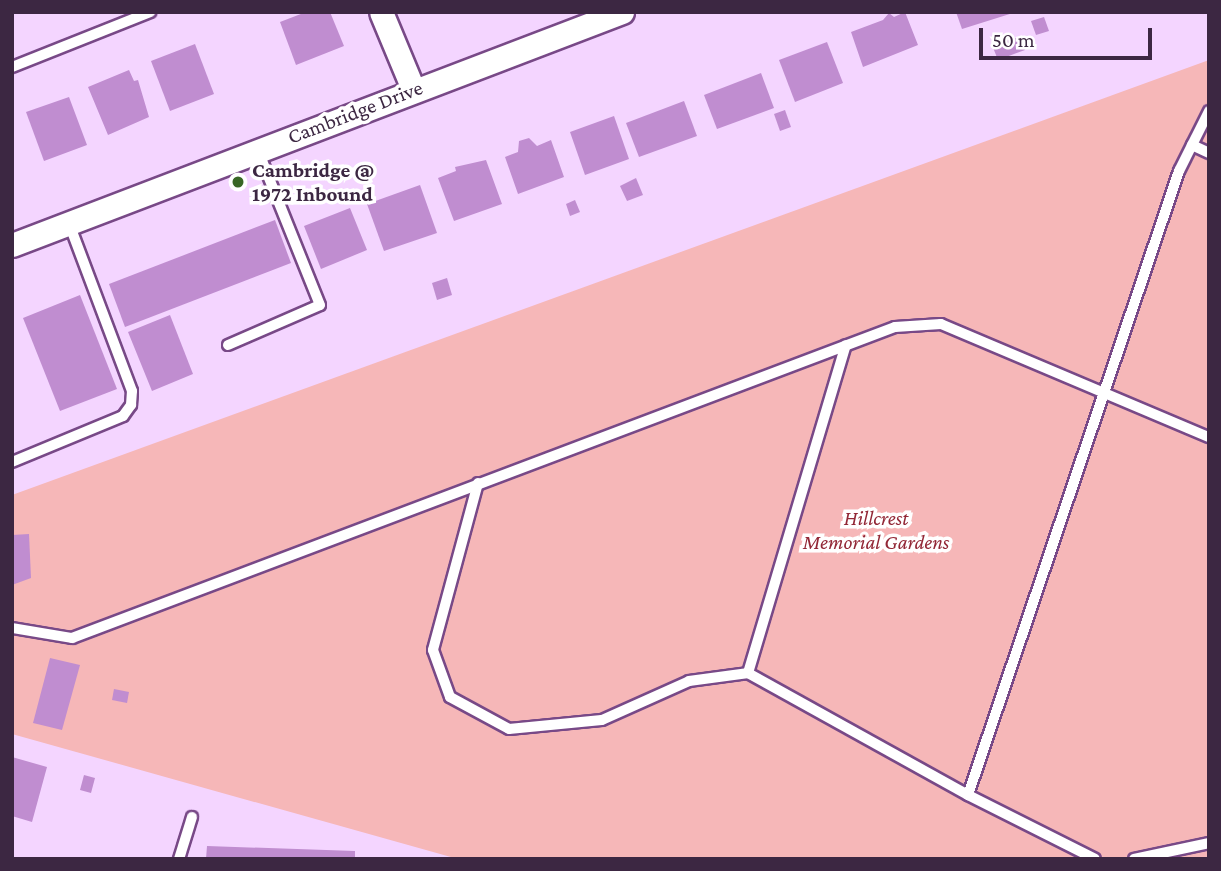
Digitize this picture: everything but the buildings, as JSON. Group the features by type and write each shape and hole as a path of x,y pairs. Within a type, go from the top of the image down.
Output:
{"street":[{"path":"381,12 413,89"},
{"name":"Cambridge Drive","path":"12,245 413,89 622,12"}],"lane":[{"path":"12,67 150,12"},
{"path":"968,795 1103,395 1192,145 1209,111"},
{"path":"1192,145 1209,153"},
{"path":"228,345 320,305 257,150"},
{"path":"12,462 123,416 131,405 132,391 69,223"},
{"path":"12,628 72,638 895,327 941,324 1103,395 1209,437"},
{"path":"748,673 846,345"},
{"path":"478,483 433,650 450,697 509,729 602,720 690,681 748,673 968,795 1095,859"},
{"path":"179,859 192,817"},
{"path":"1134,859 1209,843"}],"green space":[{"name":"Hillcrest Memorial Gardens","path":"1209,60 1209,859 458,859 12,734 12,495"}],"place":[{"name":"Cambridge @ 1972 Inbound","path":"238,182"}]}
